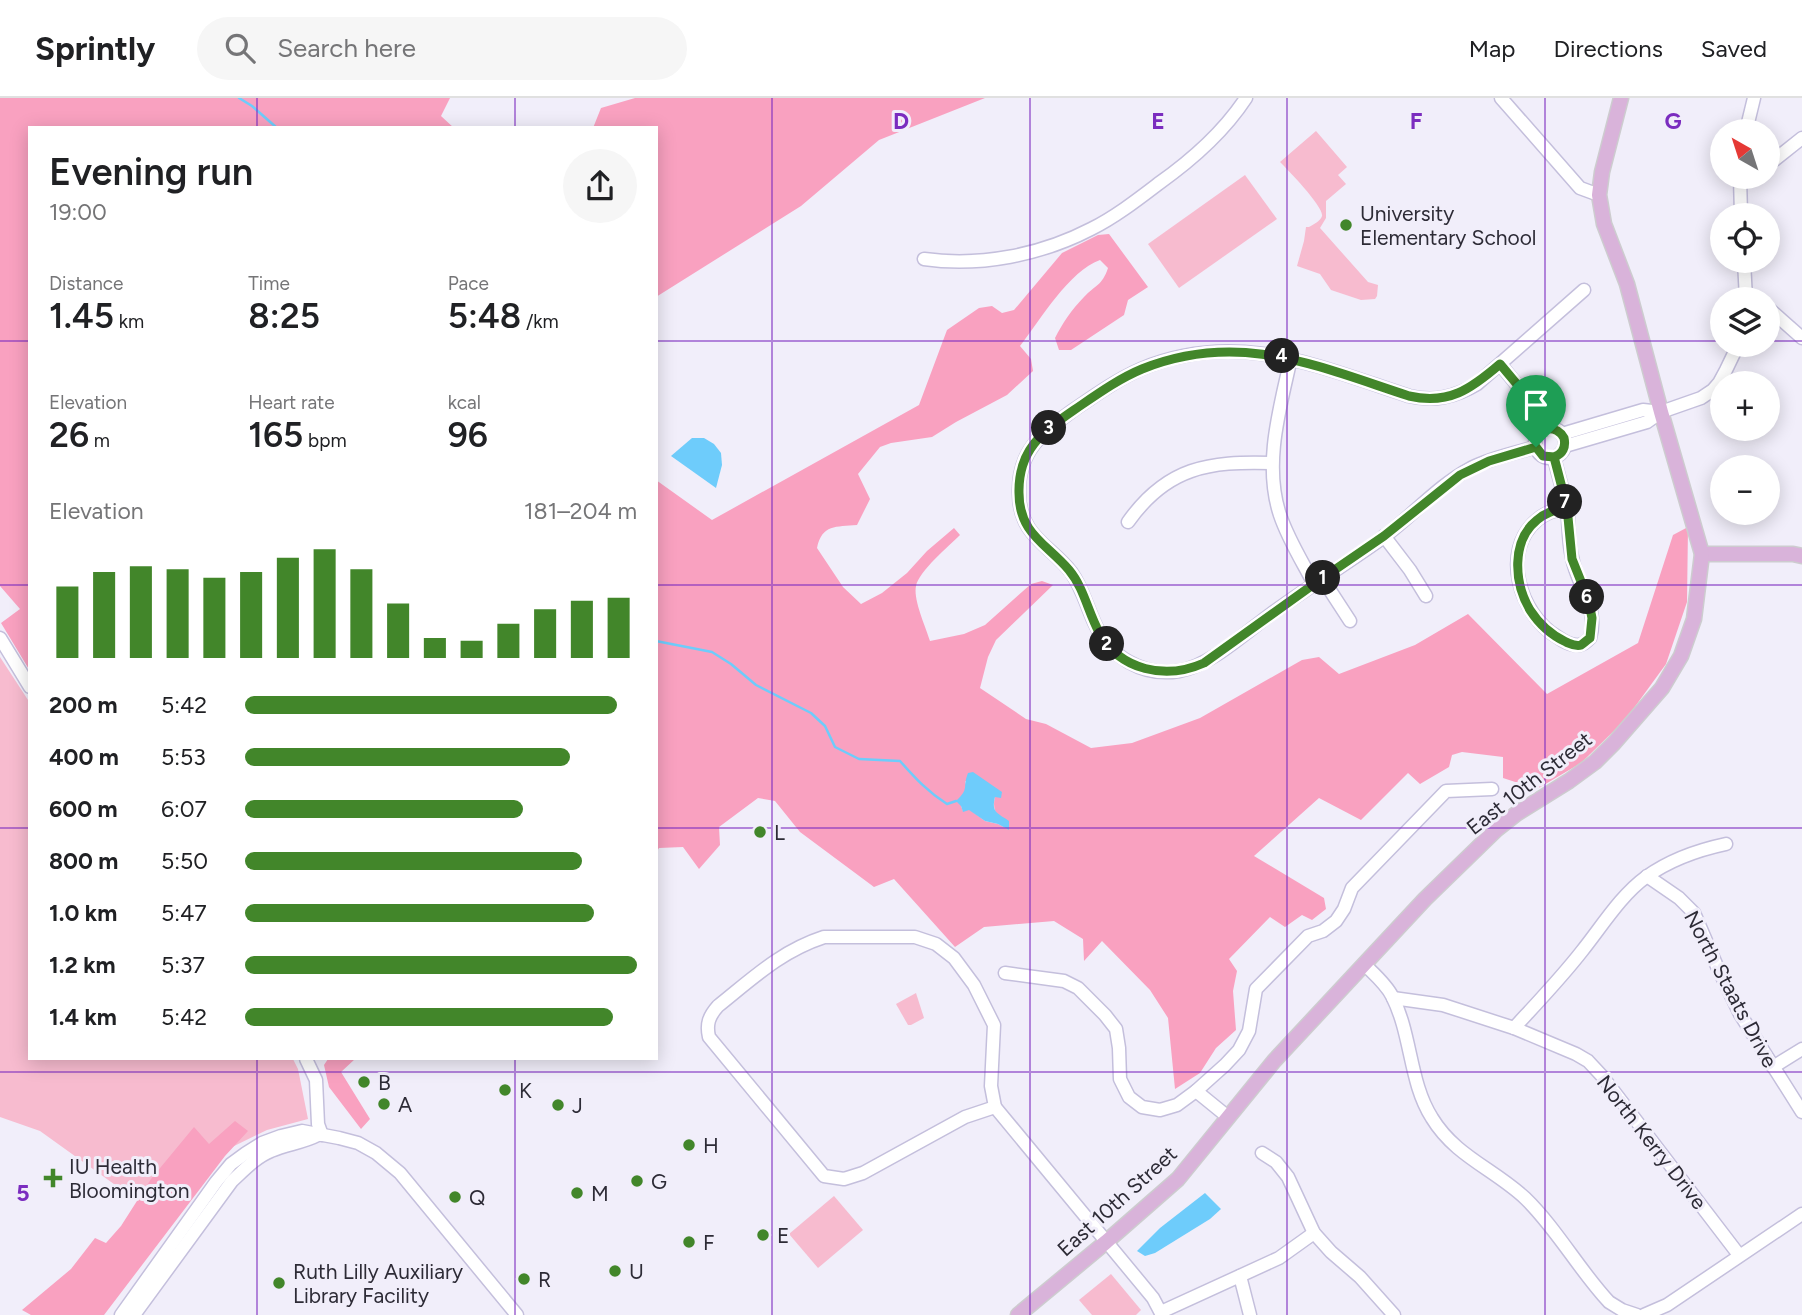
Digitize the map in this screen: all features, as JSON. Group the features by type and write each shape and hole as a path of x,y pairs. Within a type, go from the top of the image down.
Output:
{"main road":[{"name":"East 10th Street","path":"1018,1315 1178,1179 1289,1044 1425,899 1497,829 1525,807 1594,762 1662,688 1681,656 1694,619 1702,554 1627,284 1604,224 1599,195 1602,172 1621,98"},
{"path":"1702,554 1802,556"}],"street":[{"path":"924,259 956,261 1014,256 1039,250 1091,230 1113,217 1192,158 1235,116 1246,98"},
{"path":"1501,98 1580,188 1599,195"},
{"path":"1749,119 1754,98"},
{"path":"1780,155 1802,138"},
{"path":"1536,447 1489,461 1451,480 1384,536 1204,663 1174,672 1147,670 1131,664 1107,645 1075,579 1033,535 1019,500 1021,468 1026,456 1036,441 1053,425 1126,376 1168,360 1209,352 1242,351 1291,358 1409,396 1429,399 1448,397 1477,384 1584,290"},
{"path":"1780,319 1802,338"},
{"path":"1563,440 1647,422 1661,412 1694,402 1713,390 1732,357"},
{"path":"1291,358 1278,417 1272,463 1279,513 1291,541 1350,621"},
{"path":"1500,364 1541,413 1546,429"},
{"path":"1546,429 1555,429 1563,440 1560,454 1554,457 1543,456 1536,447 1537,438 1546,429"},
{"path":"1554,457 1567,507 1572,559 1588,599 1592,618 1590,638 1579,645 1569,643 1545,629 1534,615 1522,590 1518,566 1521,542 1530,527 1545,514 1567,507"},
{"path":"1128,522 1153,493 1186,473 1229,462 1272,463"},
{"path":"1384,536 1426,596"},
{"path":"0,638 28,684"},
{"path":"1005,973 1064,981 1078,988 1116,1029 1120,1079 1129,1097 1142,1107 1160,1110 1177,1105 1225,1065 1238,1050 1248,1031 1256,989 1308,936 1323,931 1336,921 1352,888 1446,790 1492,789"},
{"path":"1514,1028 1563,975 1634,887 1647,876 1686,855 1726,844"},
{"name":"North Staats Drive","path":"1647,876 1679,898 1694,913 1736,1006 1802,1112"},
{"path":"995,1107 965,1117 854,1177 844,1179 824,1176 709,1037 706,1026 718,1006 778,958 808,942 824,937 915,937 929,940 943,948 960,964 994,1025 991,1086 995,1107 1153,1298 1162,1313 1279,1258 1314,1233"},
{"path":"1364,964 1393,998 1404,1027 1419,1091 1437,1127 1467,1157 1524,1197 1603,1296 1613,1305 1631,1314"},
{"name":"North Kerry Drive","path":"1393,998 1443,1005 1514,1028 1576,1054 1594,1067 1739,1255"},
{"path":"1773,1067 1802,1049"},
{"path":"306,1060 316,1080 320,1135"},
{"path":"1196,1091 1228,1117"},
{"path":"121,1315 231,1164 262,1143 302,1131 358,1143 376,1153 400,1173 517,1315"},
{"path":"134,1315 232,1181 250,1164 270,1152 320,1135"},
{"path":"1262,1153 1276,1162 1289,1177 1314,1233 1360,1277 1394,1315"},
{"path":"1644,1315 1667,1305 1802,1214"},
{"path":"1240,1276 1251,1315"}],"shaded area":[{"path":"0,98 450,98 441,116 452,126 28,126 28,668 1,623 20,609 0,586"},
{"path":"635,98 985,98 879,140 801,206 658,296 658,126 594,126 601,108"},
{"path":"1316,131 1347,167 1338,175 1346,184 1326,201 1326,218 1320,228 1368,282 1378,285 1375,299 1361,300 1331,290 1320,274 1297,266 1306,227 1316,223 1322,216 1312,197 1280,162"},
{"path":"1245,175 1277,219 1179,288 1148,244"},
{"path":"1109,234 1148,287 1128,300 1124,315 1071,350 1059,350 1055,338 1061,327 1071,312 1101,282 1108,268 1100,260 1077,274 1056,297 1020,346 1031,359 1033,371 1007,395 932,437 880,447 858,474 870,499 857,525 831,528 822,535 817,548 843,587 861,604 882,593 907,573 954,528 960,535 928,566 916,586 918,606 930,641 964,634 985,625 1031,584 1042,581 1053,585 996,640 988,657 980,688 1026,719 1046,724 1091,748 1132,743 1200,718 1302,660 1319,657 1339,674 1415,645 1468,614 1547,694 1638,643 1673,535 1688,527 1687,602 1666,664 1626,719 1581,763 1537,789 1503,778 1503,757 1462,752 1452,755 1449,767 1420,784 1408,773 1361,820 1319,798 1254,856 1324,898 1326,909 1312,920 1302,915 1285,927 1270,917 1229,959 1237,971 1233,991 1236,1030 1216,1048 1200,1073 1175,1089 1168,1018 1150,990 1102,941 1084,961 1083,939 1054,921 984,927 955,947 894,879 874,887 800,832 775,801 758,798 719,827 720,845 699,869 683,847 658,850 658,481 712,520 919,405 947,330 979,308 992,306 1002,313 1014,310 1062,253 1098,235","holes":["965,781 995,797 995,811 1008,829 985,821 969,809 963,811 961,806 967,788"]},
{"path":"0,657 28,700 28,1060 294,1060 298,1069 308,1119 267,1130 224,1151 171,1225 40,1131 0,1117"},
{"path":"916,993 924,1018 908,1025 896,1004"},
{"path":"327,1060 354,1060 341,1072 370,1119 361,1129 329,1087 324,1065"},
{"path":"235,1121 248,1131 225,1156 104,1315 31,1315 22,1310 71,1269 95,1238 106,1243 121,1226 151,1179 194,1127 209,1144"},
{"path":"834,1196 863,1230 818,1268 789,1234"},
{"path":"1111,1274 1141,1310 1136,1315 1092,1315 1079,1300"}],"water":[{"path":"692,438 704,438 714,444 721,453 722,465 716,488 671,456"},
{"path":"973,772 1002,792 1001,798 995,797 994,806 996,812 1009,821 1009,830 985,821 969,810 963,812 956,801 964,790 968,773"},
{"path":"1205,1193 1221,1209 1210,1219 1155,1253 1145,1256 1137,1251 1160,1228"}],"waterway":[{"path":"239,98 275,126"},
{"path":"658,641 712,652 756,685 811,713 825,726 835,747 859,759 900,761 940,799 947,804 956,801"}],"place":[{"name":"University Elementary School","path":"1346,225"},
{"name":"L","path":"760,832"},
{"name":"B","path":"364,1082"},
{"name":"K","path":"505,1090"},
{"name":"A","path":"384,1104"},
{"name":"J","path":"558,1105"},
{"name":"H","path":"689,1145"},
{"name":"IU Health Bloomington","path":"53,1178"},
{"name":"G","path":"637,1181"},
{"name":"M","path":"577,1193"},
{"name":"Q","path":"455,1197"},
{"name":"E","path":"763,1235"},
{"name":"F","path":"689,1242"},
{"name":"U","path":"615,1271"},
{"name":"R","path":"524,1279"},
{"name":"Ruth Lilly Auxiliary Library Facility","path":"279,1283"}],"route":[{"path":"1536,447 1475,466 1451,480 1384,536 1204,663 1174,672 1140,668 1107,645 1075,579 1033,535 1024,518 1018,492 1021,468 1028,451 1041,435 1126,376 1181,356 1225,351 1258,352 1291,358 1409,396 1429,399 1458,394 1477,384 1500,364 1541,413 1546,429 1555,429 1564,438 1564,449 1554,457 1567,507 1572,559 1588,599 1592,618 1590,638 1579,645 1561,639 1545,629 1528,607 1522,590 1518,557 1524,534 1545,514 1567,507 1554,457 1546,458 1536,447"}]}
